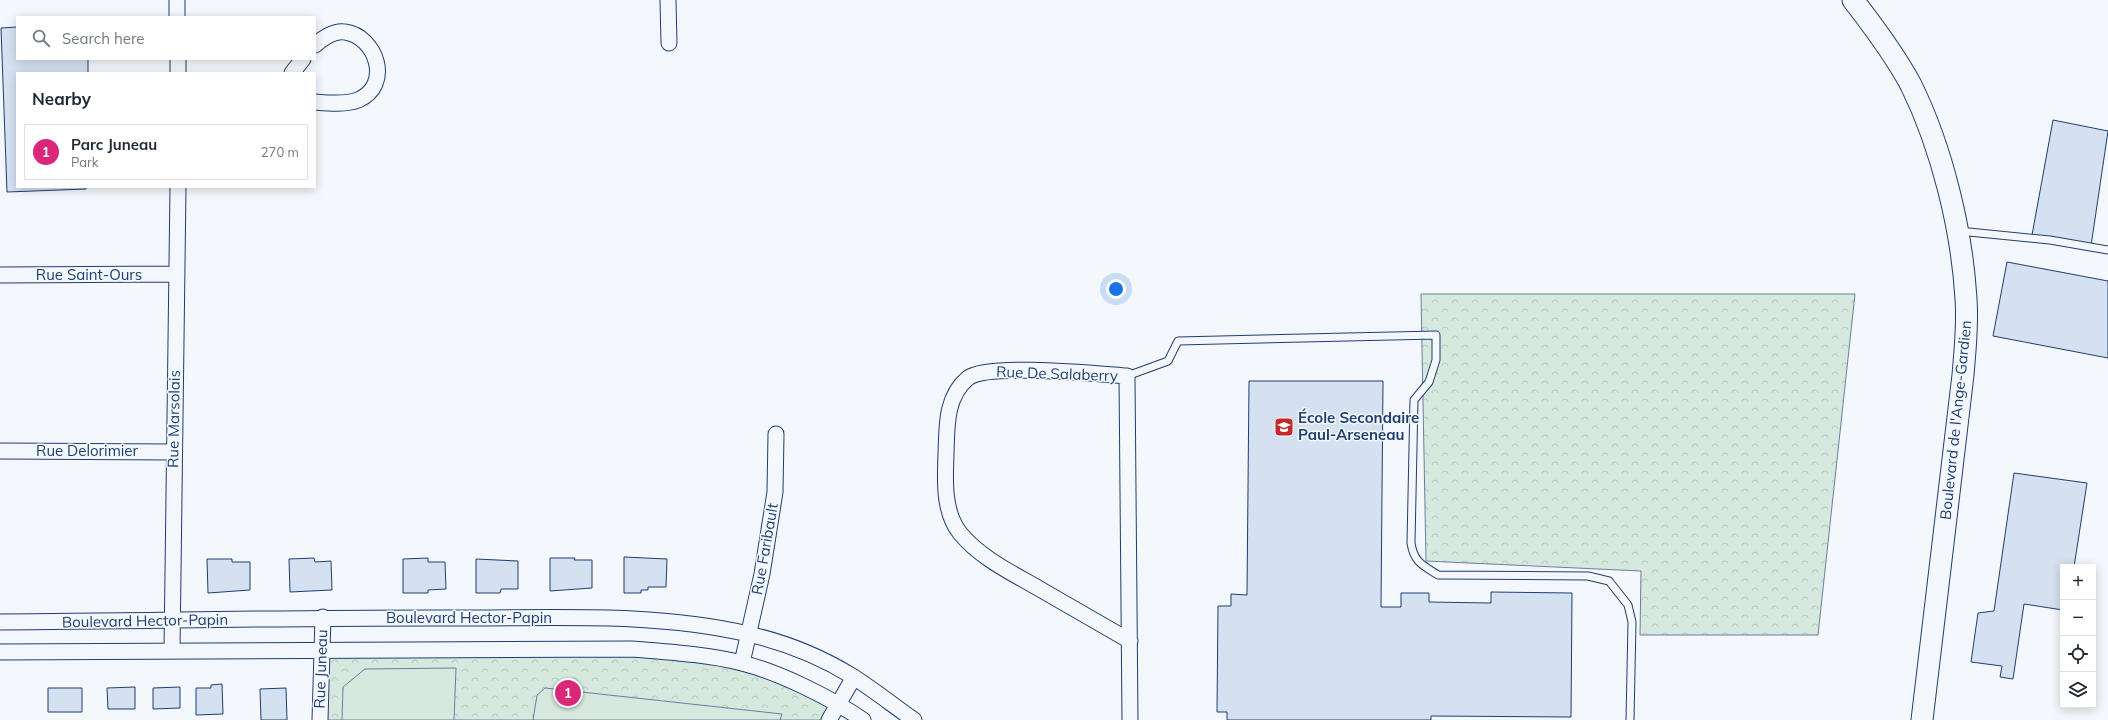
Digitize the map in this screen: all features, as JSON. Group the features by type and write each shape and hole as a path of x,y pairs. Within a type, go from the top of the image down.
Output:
{"main road":[{"name":"Boulevard de l'Ange-Gardien","path":"1853,0 1893,55 1911,86 1930,133 1945,177 1956,231 1966,299 1966,340 1960,409 1922,720"}],"street":[{"path":"176,0 177,16"},
{"path":"668,0 669,43"},
{"path":"316,44 332,33 345,32 356,36 374,55 378,69 378,80 369,92 357,100 327,103 316,102"},
{"path":"178,60 178,72"},
{"path":"293,72 302,60"},
{"name":"Rue Marsolais","path":"172,650 173,452 178,188"},
{"name":"Rue Saint-Ours","path":"0,275 177,274"},
{"name":"Rue De Salaberry","path":"1130,641 1018,576 977,550 960,533 951,518 946,470 948,414 955,396 969,378 995,370 1127,376 1130,641 1130,720"},
{"name":"Rue Faribault","path":"742,663 750,634 762,574 775,492 776,434"},
{"name":"Rue Delorimier","path":"0,451 173,452"},
{"name":"Boulevard Hector-Papin","path":"0,622 172,621 323,617 607,618 669,621 750,634 813,656 854,677 914,720"},
{"name":"Rue Juneau","path":"320,720 320,652 323,617"},
{"name":"Boulevard Hector-Papin","path":"0,652 172,650 320,652 632,649 675,653 742,663 794,682 838,703 863,720"},
{"path":"829,720 854,677"}],"lane":[{"path":"1956,231 2050,240 2108,250"},
{"path":"1127,376 1168,361 1178,341 1436,335 1436,360 1430,382 1414,400 1412,555 1422,565 1438,575 1588,576 1609,581 1628,605 1632,622 1630,720"}],"green space":[{"path":"1421,294 1855,294 1818,635 1640,635 1641,571 1426,561"},
{"path":"320,651 707,657 838,703 829,720 320,720"},
{"path":"456,668 454,720 342,720 343,687 365,669"},
{"path":"545,688 782,714 780,720 533,720 537,695"}],"building":[{"path":"16,27 16,60 88,60 88,72 16,72 16,188 86,189 7,192 1,28"},
{"path":"2053,120 2108,131 2091,246 2032,235"},
{"path":"2007,262 2108,281 2108,358 1993,336"},
{"path":"1249,381 1383,381 1381,607 1401,607 1401,593 1429,593 1429,602 1491,603 1491,592 1572,593 1571,717 1431,716 1431,720 1227,720 1227,712 1217,712 1218,606 1231,606 1231,594 1247,595"},
{"path":"2014,473 2087,483 2074,564 2060,564 2060,610 2024,604 2013,679 2000,677 2002,666 1971,662 1978,613 1994,611"},
{"path":"624,557 667,559 666,587 648,587 648,590 641,590 641,593 624,593"},
{"path":"314,558 315,562 331,561 332,590 290,592 289,559"},
{"path":"428,558 428,562 445,562 446,589 428,590 428,593 403,593 403,559"},
{"path":"550,558 592,560 592,588 550,591"},
{"path":"207,559 232,559 232,562 250,562 250,590 208,593"},
{"path":"476,559 518,561 518,589 501,589 500,593 476,593"},
{"path":"222,684 223,714 196,715 196,688 211,688 211,685"},
{"path":"135,687 135,709 108,709 107,688"},
{"path":"180,687 180,708 153,709 153,688"},
{"path":"48,688 82,688 82,712 48,712"},
{"path":"286,688 287,720 261,720 260,689"}],"place":[{"name":"École Secondaire Paul-Arseneau","path":"1284,427"},
{"name":"Parc Juneau","path":"568,693"}]}
